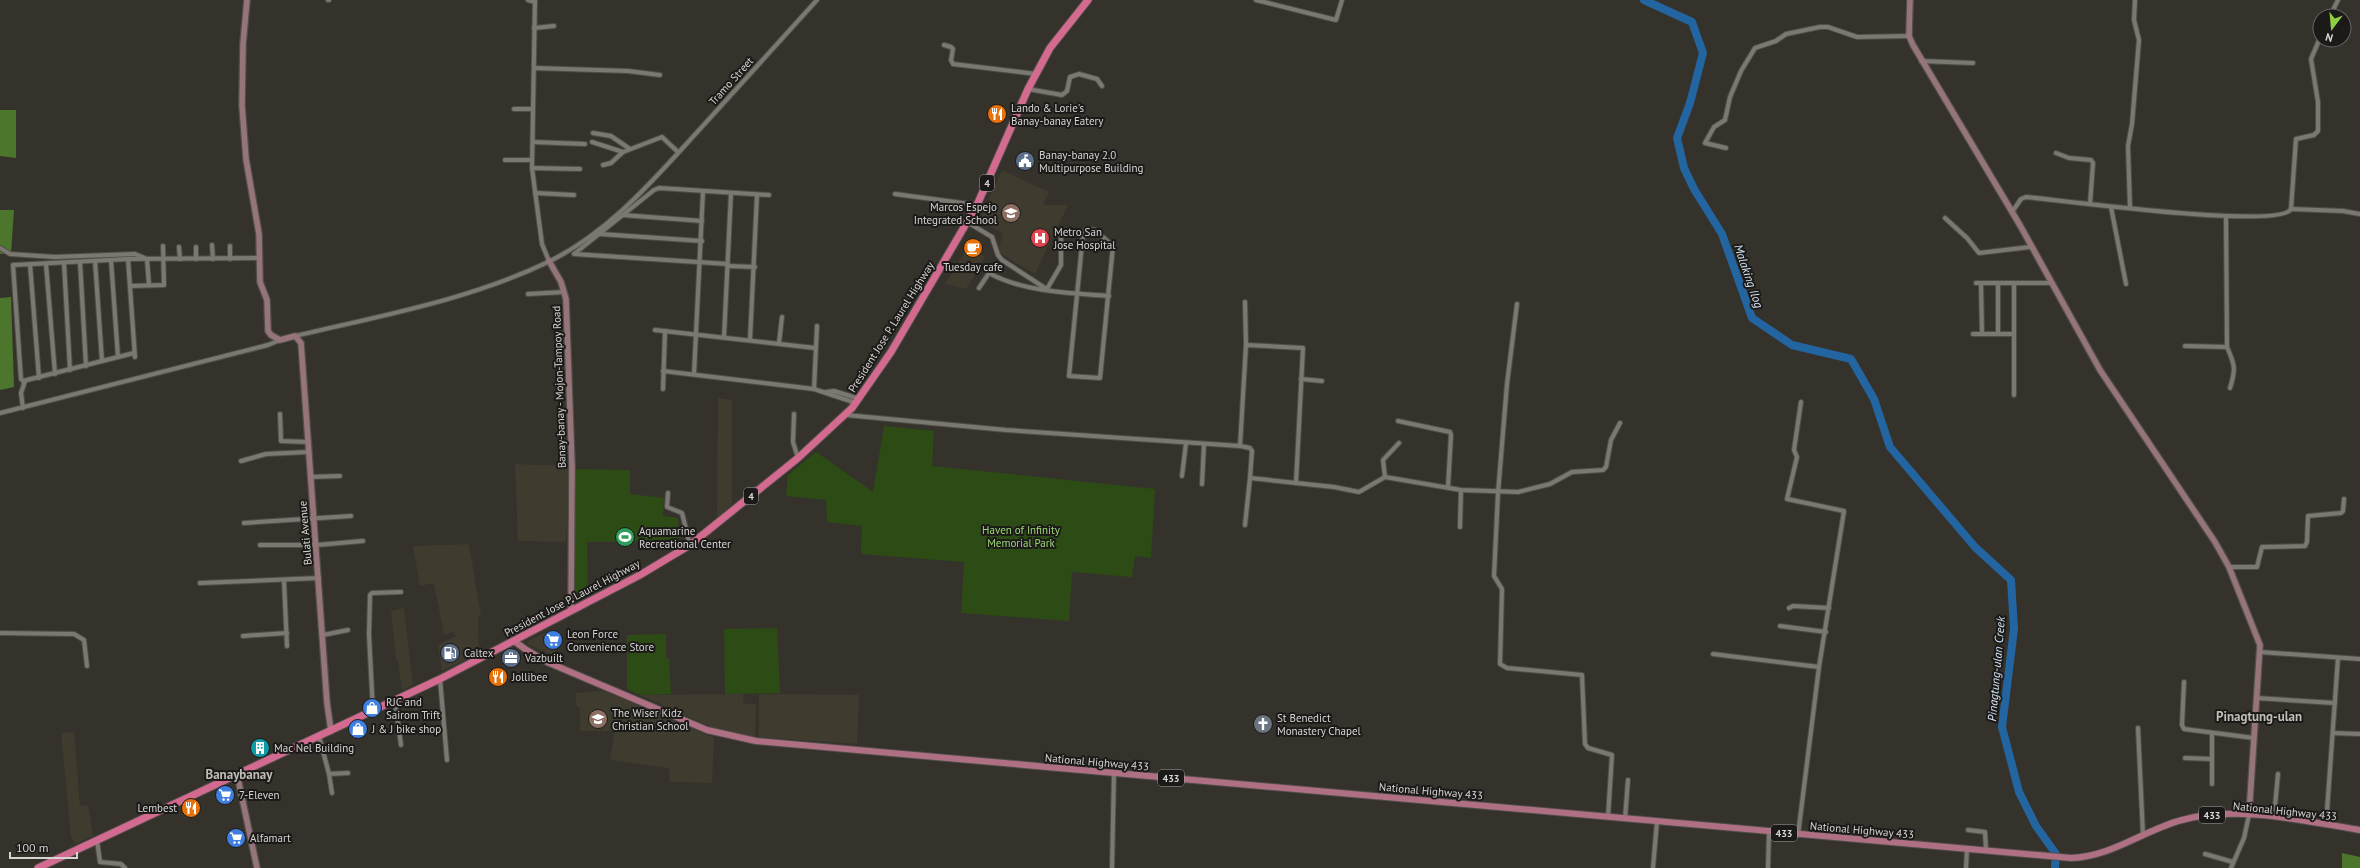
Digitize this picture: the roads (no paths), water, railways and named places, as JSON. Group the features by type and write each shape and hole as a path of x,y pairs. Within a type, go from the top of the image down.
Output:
{"highway":[{"name":"President Jose P. Laurel Highway","path":"38,868 395,701 640,575 690,545 798,458 846,415 858,401 908,324 977,205 1036,74 1057,37 1088,0"}],"main road":[{"name":"National Highway 433","path":"514,640 525,649 547,662 691,724 741,739 1798,835 2071,858 2095,856 2172,823 2192,817 2219,814 2250,815 2360,830"}],"street":[{"path":"248,0 243,44 242,98 246,159 259,234 260,282 267,300 268,331 270,335 280,340"},
{"path":"528,0 535,1"},
{"name":"Tramo Street","path":"295,336 485,288 550,261 619,213 658,175 817,0"},
{"path":"1256,0 1336,20 1342,0"},
{"path":"1910,0 1908,36 1921,60 2012,212 2030,247 2052,283 2100,370 2215,542 2229,567 2259,638 2260,652 2250,815 2244,838 2231,868"},
{"path":"2130,208 2128,146 2132,124 2139,40 2134,20 2135,0"},
{"name":"Banay-banay - Mojon-Tampoy Road","path":"535,1 532,168 542,244 561,282 564,292 571,453 571,610"},
{"path":"534,28 554,26"},
{"path":"1726,148 1706,144 1710,132 1725,120 1736,84 1747,60 1755,48 1776,41 1786,34 1820,27 1828,27 1857,37 1908,36"},
{"path":"944,45 951,47 953,50 951,60 953,64 956,65 1036,74"},
{"path":"2012,212 2021,199 2026,197 2226,216 2278,216 2287,214 2291,209 2296,139 2314,135 2318,131 2318,102 2311,59 2316,48"},
{"path":"1921,60 1973,62"},
{"path":"534,68 628,70 660,75"},
{"path":"1028,89 1062,95 1067,91 1070,77 1079,74 1097,79 1102,86"},
{"path":"514,109 533,109"},
{"path":"593,133 611,136 630,149"},
{"path":"603,165 611,163 623,152 662,137 678,152"},
{"path":"532,142 585,144"},
{"path":"592,142 623,152"},
{"path":"2056,154 2069,158 2091,160 2093,163 2090,204"},
{"path":"506,160 532,160"},
{"path":"532,168 580,169"},
{"path":"755,267 574,254 650,192 659,188 769,195"},
{"path":"694,374 698,335 703,191"},
{"path":"535,193 574,195"},
{"path":"724,338 731,193"},
{"path":"895,194 977,205"},
{"path":"750,340 755,267 757,195"},
{"path":"2111,206 2126,284"},
{"path":"2291,209 2343,211 2360,214"},
{"path":"622,215 702,221"},
{"path":"2226,216 2227,347 2234,362 2235,372 2230,388"},
{"path":"1945,218 1967,238 1979,253 2030,247"},
{"path":"967,222 992,237 998,255 1006,264 1047,289"},
{"path":"1089,229 1095,230 1113,244 1109,296 1100,378 1069,376 1083,234 1089,229"},
{"path":"600,234 702,241"},
{"path":"1047,289 1061,264 1061,237"},
{"path":"212,245 213,259"},
{"path":"130,286 164,285 163,246"},
{"path":"230,246 230,259"},
{"path":"196,247 196,259"},
{"path":"0,248 18,254 55,257 135,254 147,259"},
{"path":"179,248 180,259"},
{"path":"25,381 21,379 13,265 111,260 259,258"},
{"path":"147,259 149,286"},
{"path":"111,260 118,357"},
{"path":"25,381 118,357 134,355 128,260"},
{"path":"95,261 102,361"},
{"path":"80,262 86,366"},
{"path":"64,263 70,370"},
{"path":"30,264 39,378"},
{"path":"46,264 55,374"},
{"path":"979,288 989,273 1003,281 1076,294 1109,296"},
{"path":"1982,334 1979,283 2052,283"},
{"path":"1998,283 1998,334"},
{"path":"2014,283 2014,395"},
{"path":"528,294 564,292"},
{"path":"1240,446 1246,345 1245,302"},
{"path":"1517,304 1507,384 1498,493 1494,576 1502,589 1500,664 1507,668 1582,675 1585,744 1588,748 1612,755 1608,817"},
{"path":"779,343 782,317"},
{"path":"814,390 817,326"},
{"path":"655,330 815,348"},
{"path":"663,389 665,331"},
{"path":"1973,334 2014,334"},
{"path":"0,413 268,345 295,336"},
{"name":"Bulati Avenue","path":"295,336 302,343 308,452 324,635 327,703 331,730"},
{"path":"1246,345 1303,348 1296,483"},
{"path":"2185,346 2227,347"},
{"path":"664,371 814,390 838,394 858,401"},
{"path":"1301,378 1322,381"},
{"path":"23,408 21,393 25,381"},
{"path":"1798,835 1819,667 1826,632 1844,511 1787,499 1797,457 1794,450 1800,402"},
{"path":"280,414 281,441 308,442"},
{"path":"794,414 793,442 798,458"},
{"path":"846,415 1250,448 1252,451 1245,525"},
{"path":"1398,421 1450,432 1452,435 1448,487"},
{"path":"1250,478 1334,487 1358,492 1385,477 1462,490 1498,493 1518,492 1550,484 1572,472 1604,470 1606,467 1611,440 1620,423"},
{"path":"1182,476 1186,443"},
{"path":"1385,477 1383,460 1398,443"},
{"path":"1202,484 1204,444"},
{"path":"241,461 266,454 308,452"},
{"path":"310,477 340,476"},
{"path":"1460,527 1462,490"},
{"path":"668,493 667,506 682,513 690,545"},
{"path":"2229,567 2257,567 2262,548 2305,546 2307,542 2308,516 2341,513 2343,511 2344,498"},
{"path":"244,523 351,516"},
{"path":"260,545 317,545 363,541"},
{"path":"200,583 319,578"},
{"path":"284,580 287,646"},
{"path":"373,710 368,629 370,595 372,592 401,592"},
{"path":"1789,608 1793,606 1829,608"},
{"path":"1780,626 1826,632"},
{"path":"324,635 348,630"},
{"path":"243,636 286,632"},
{"path":"0,633 74,634 84,640 87,666"},
{"path":"2260,652 2360,660"},
{"path":"1713,654 1819,667"},
{"path":"2326,825 2338,658"},
{"path":"440,679 447,760"},
{"path":"2184,682 2183,727 2212,733 2254,738"},
{"path":"2256,698 2335,703"},
{"path":"395,701 401,745"},
{"path":"2138,728 2143,835"},
{"path":"2212,733 2212,784"},
{"path":"2333,733 2360,734"},
{"path":"319,736 329,774 332,793"},
{"path":"2185,758 2212,759"},
{"path":"329,774 348,773"},
{"path":"1112,868 1114,773"},
{"path":"237,774 257,868"},
{"path":"2274,818 2278,774"},
{"path":"1625,819 1628,780"},
{"path":"1653,868 1657,821"},
{"path":"1968,830 1985,832 1986,850"},
{"path":"1768,868 1769,832"},
{"path":"97,840 100,862 121,864 125,868"},
{"path":"1966,868 1967,849"},
{"path":"2205,854 2233,862"}],"waterway":[{"name":"Malaking Ilog","path":"1644,0 1692,22 1703,53 1690,103 1677,138 1684,168 1694,189 1722,234 1752,318 1792,345 1851,359 1874,399 1890,447 1975,547 2011,580 2014,629 2002,727 2019,792 2036,826 2056,854 2055,868"}],"place":[{"name":"Lando & Lorie's Banay-banay Eatery","path":"997,114"},
{"name":"Banay-banay 2.0 Multipurpose Building","path":"1025,161"},
{"name":"Marcos Espejo Integrated School","path":"1011,213"},
{"name":"Metro San Jose Hospital","path":"1040,238"},
{"name":"Tuesday cafe","path":"973,248"},
{"name":"Aquamarine Recreational Center","path":"625,537"},
{"name":"Leon Force Convenience Store","path":"553,640"},
{"name":"Caltex","path":"450,653"},
{"name":"Vazbuilt","path":"511,658"},
{"name":"Jollibee","path":"498,677"},
{"name":"RJC and Sairom Trift","path":"372,708"},
{"name":"The Wiser Kidz Christian School","path":"598,719"},
{"name":"St Benedict Monastery Chapel","path":"1263,724"},
{"name":"J & J bike shop","path":"358,729"},
{"name":"Mac Nel Building","path":"260,748"},
{"name":"7-Eleven","path":"225,795"},
{"name":"Lembest","path":"191,808"},
{"name":"Alfamart","path":"236,838"}],"district":[{"name":"Pinagtung-ulan","path":"2259,716"},
{"name":"Banaybanay","path":"239,774"}],"park label":[{"name":"Haven of Infinity Memorial Park","path":"1021,536"}],"water label":[{"name":"Pinagtung-ulan Creek","path":"1996,669"}]}
